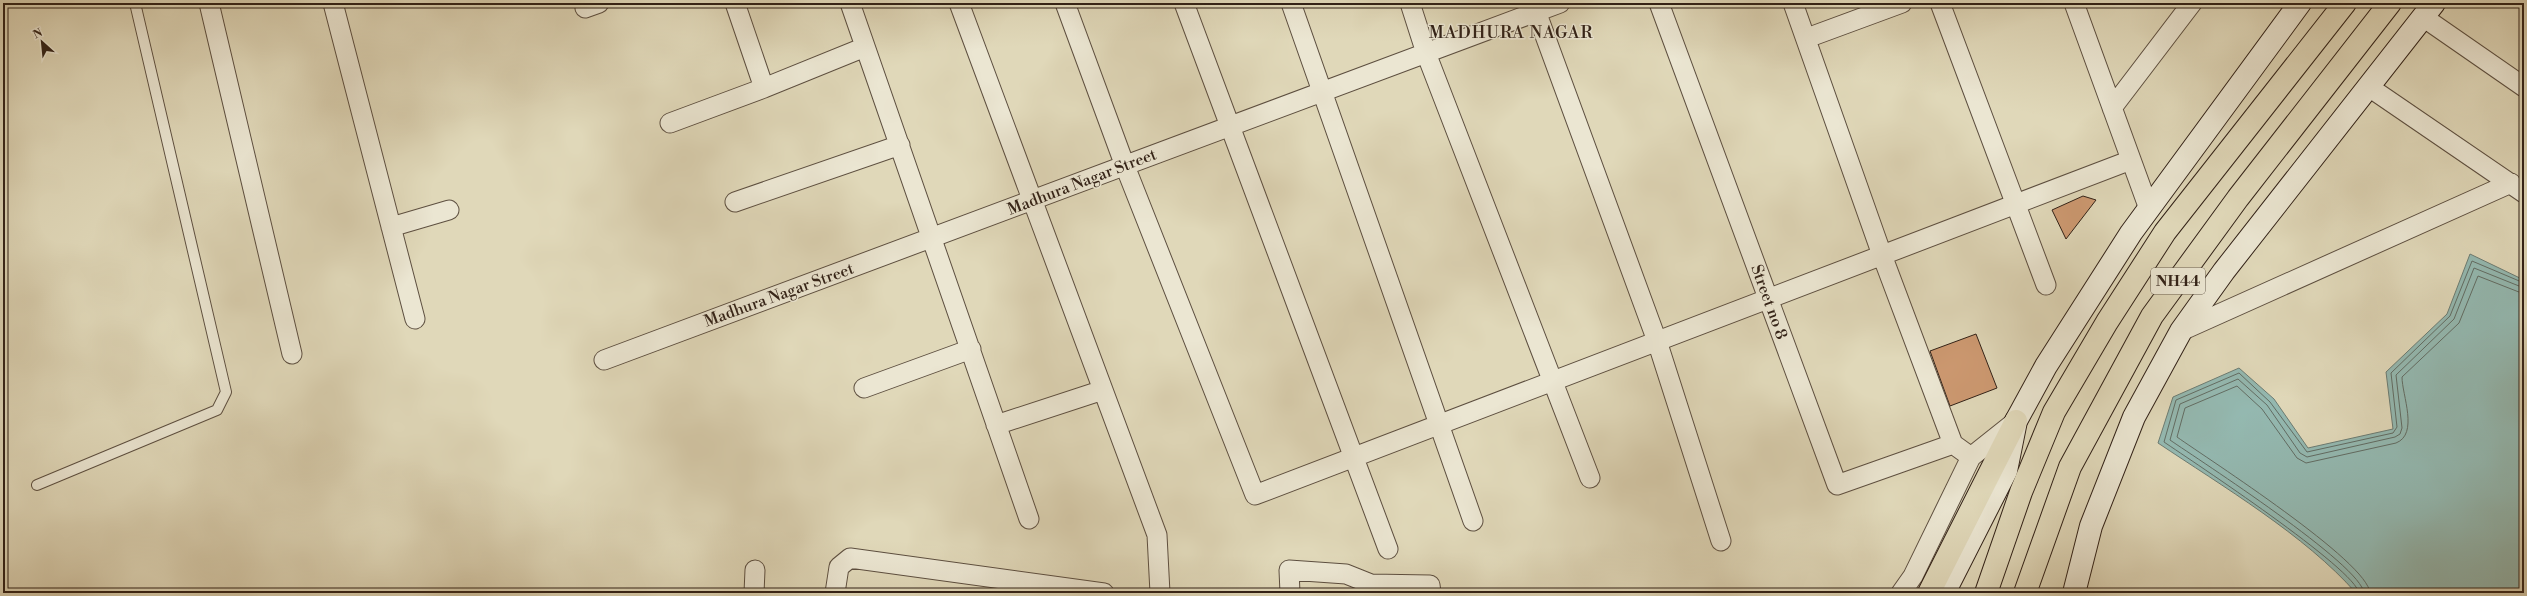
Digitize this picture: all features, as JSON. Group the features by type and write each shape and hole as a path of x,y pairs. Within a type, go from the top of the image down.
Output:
{"main road":[{"path":"1929,593 2046,366 2131,233 2300,3"},
{"name":"NH44","path":"1986,593 2021,492 2054,412 2107,322 2165,232 2345,3"},
{"name":"NH44","path":"2025,593 2070,467 2152,316 2238,198 2390,3"},
{"path":"2074,593 2091,526 2134,417 2181,331 2224,271 2428,10"},
{"path":"1944,593 2006,471 2016,422"}],"street":[{"path":"209,3 292,354"},
{"path":"333,3 415,319"},
{"path":"734,3 764,88"},
{"path":"850,3 971,349 1028,519"},
{"path":"959,3 1102,390 1158,535 1160,593"},
{"path":"1065,3 1125,166 1255,495 2131,160"},
{"path":"1184,3 1232,126 1288,284 1356,457 1388,549"},
{"path":"1291,3 1473,521"},
{"path":"1410,3 1426,53 1590,478"},
{"name":"Madhura Nagar Street","path":"604,360 1426,53 1535,8 1560,3"},
{"name":"Street no 8","path":"1659,3 1837,485 1953,444"},
{"path":"1793,3 1807,38 1882,255 1953,444 1971,457"},
{"path":"1807,38 1902,3"},
{"path":"1940,3 2046,285"},
{"path":"2074,3 2149,208"},
{"path":"2112,108 2192,3"},
{"path":"1535,8 1657,341 1721,541"},
{"path":"2428,10 2524,87"},
{"path":"670,123 764,88 865,47"},
{"path":"2368,86 2518,188"},
{"path":"735,202 900,145"},
{"path":"2181,331 2518,188"},
{"path":"391,227 449,210"},
{"path":"864,388 971,349"},
{"path":"996,425 1102,390"},
{"path":"1901,593 1913,576 1971,457 2016,422"},
{"path":"834,593 839,567 850,558 1104,593"},
{"path":"754,593 756,570"},
{"path":"1290,593 1289,570 1346,574 1371,584 1430,585 1431,593"}],"lane":[{"path":"37,485 217,410 226,392 135,3"}],"water":[{"path":"2470,254 2524,280 2524,593 2356,593 2313,551 2288,531 2158,443 2173,397 2239,368 2274,399 2308,448 2393,429 2386,372 2447,314"}],"building":[{"path":"2083,196 2096,200 2066,239 2052,210"},
{"path":"1976,334 1997,388 1950,406 1930,351"}],"district":[{"name":"MADHURA NAGAR","path":"1511,33"}]}
